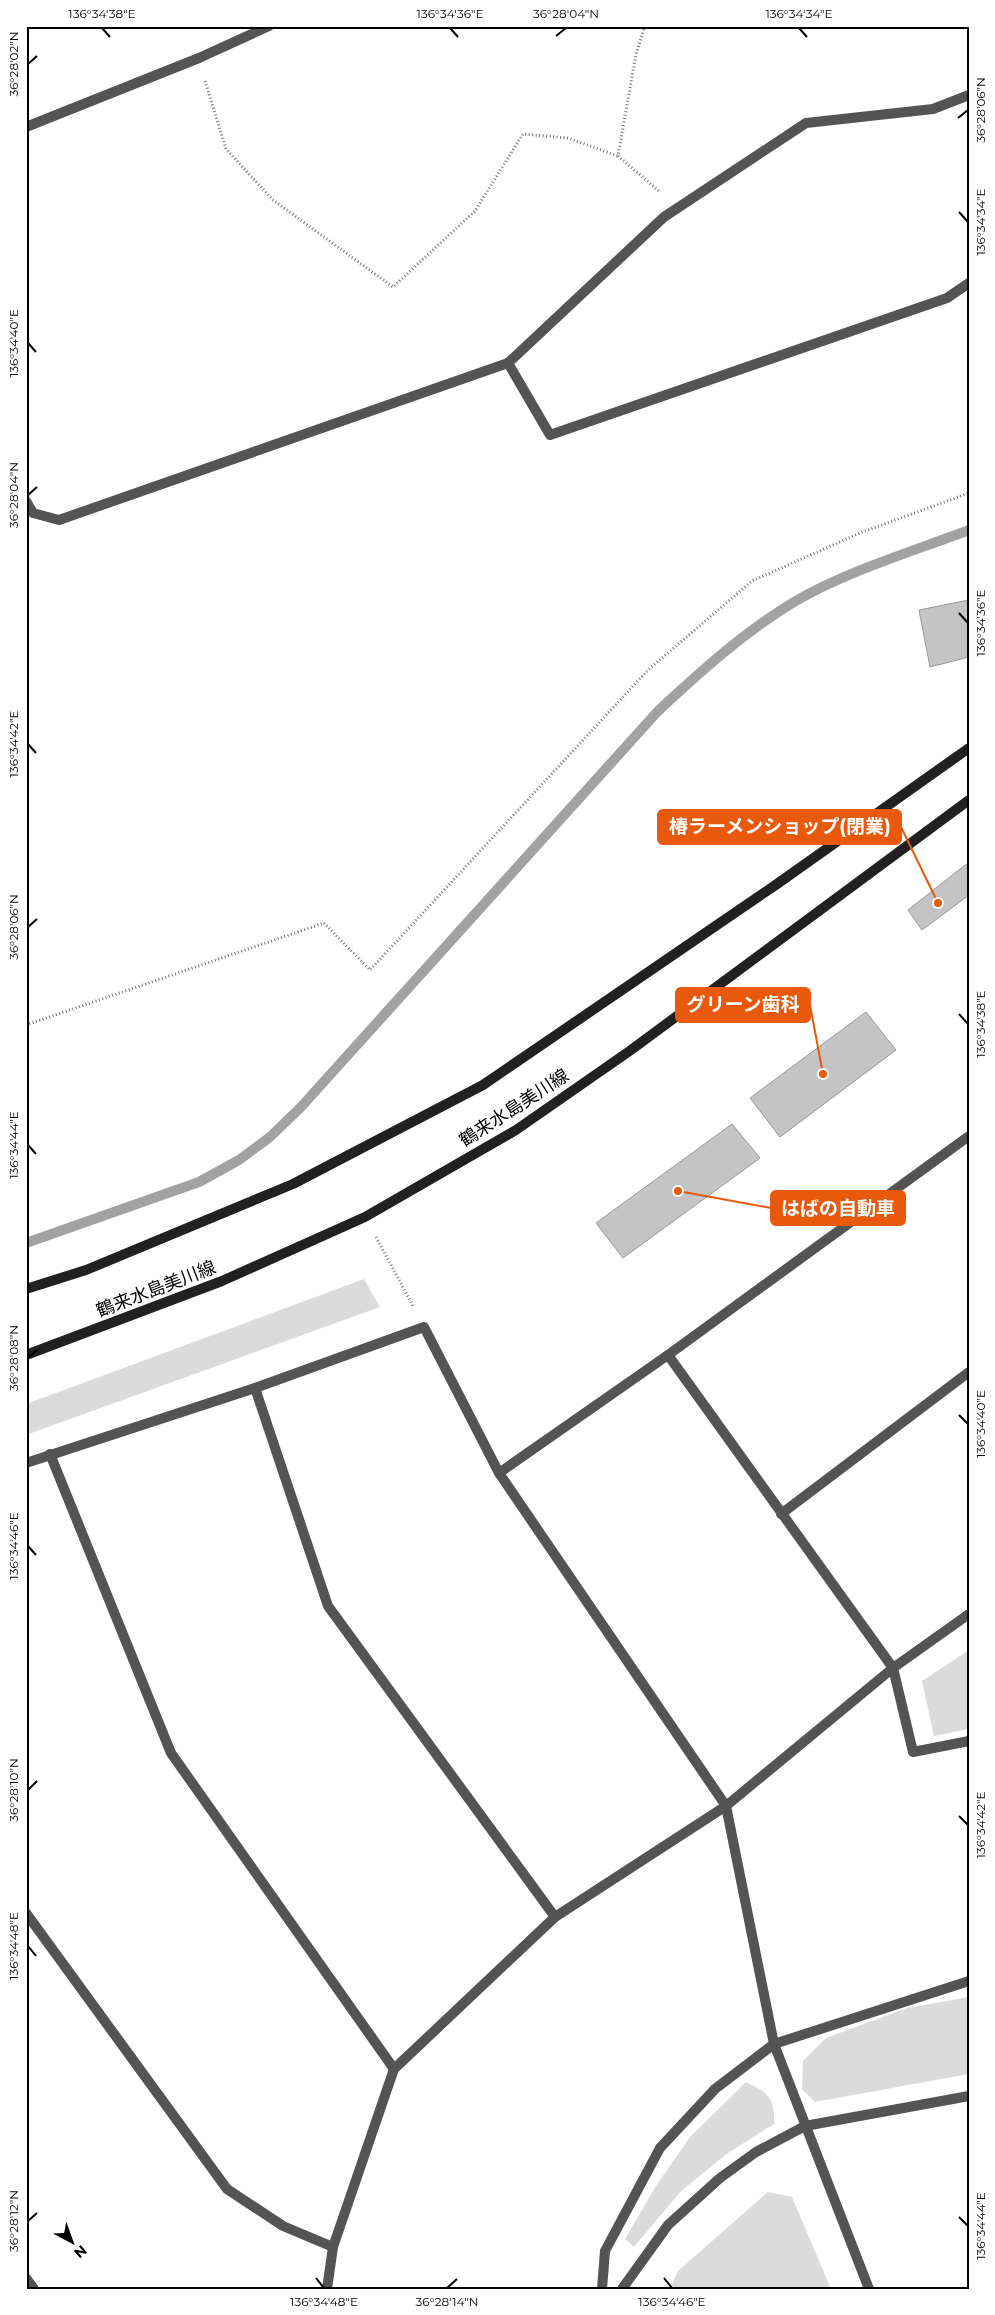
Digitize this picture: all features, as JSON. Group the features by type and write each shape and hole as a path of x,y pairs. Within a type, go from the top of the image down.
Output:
{"main road":[{"name":"鶴来水島美川線","path":"26,1289 86,1270 293,1184 482,1085 777,884 969,748"},
{"name":"鶴来水島美川線","path":"26,1355 222,1281 365,1217 516,1130 639,1044 969,800"}],"street":[{"path":"26,127 199,58 269,26"},
{"path":"26,501 32,513 59,520 508,363 664,217 806,123 933,109 969,95"},
{"path":"508,363 550,435 948,298 969,283"},
{"path":"499,1474 668,1355 969,1136"},
{"path":"26,1463 255,1388 424,1327 499,1474 726,1806 774,2044 869,2289"},
{"path":"668,1355 893,1668 913,1752 969,1741"},
{"path":"782,1514 969,1372"},
{"path":"255,1388 328,1606 555,1917"},
{"path":"50,1454 171,1754 394,2069"},
{"path":"327,2289 333,2247 394,2069 555,1917 726,1806 893,1668 969,1614"},
{"path":"26,1913 227,2189 283,2226 333,2247"},
{"path":"602,2289 605,2251 660,2148 715,2089 774,2044 969,1981"},
{"path":"622,2289 668,2225 707,2190 756,2152 805,2126 969,2096"},
{"path":"26,2278 34,2289"}],"path":[{"path":"618,156 636,54 645,26"},
{"path":"199,58 226,149 273,200 392,287 475,211 523,134 568,138 618,156 665,196 664,217"},
{"path":"26,1026 324,923 370,970 648,670 752,581 860,533 969,493"},
{"path":"365,1217 424,1327"}],"shaded area":[{"path":"364,1279 380,1307 26,1435 26,1404"},
{"path":"969,1650 969,1729 934,1736 922,1681"},
{"path":"969,1997 969,2074 815,2102 802,2089 803,2061 826,2038 907,2008"},
{"path":"746,2082 769,2097 772,2102 774,2124 728,2153 681,2191 634,2247 625,2239 656,2186 690,2137"},
{"path":"768,2192 792,2197 831,2289 670,2289 678,2271"}],"building":[{"path":"969,600 969,657 930,667 919,610"},
{"path":"969,862 969,895 922,930 908,910"},
{"path":"866,1012 896,1050 780,1137 750,1098"},
{"path":"732,1124 760,1158 623,1258 596,1223"}],"waterway":[{"path":"26,1243 199,1182 239,1160 270,1137 301,1107 658,711 706,667 758,626 814,591 857,572 969,530"}],"place":[{"name":"椿ラーメンショップ(閉業)","path":"938,903"},
{"name":"グリーン歯科","path":"823,1074"},
{"name":"はばの自動車","path":"678,1191"}]}
